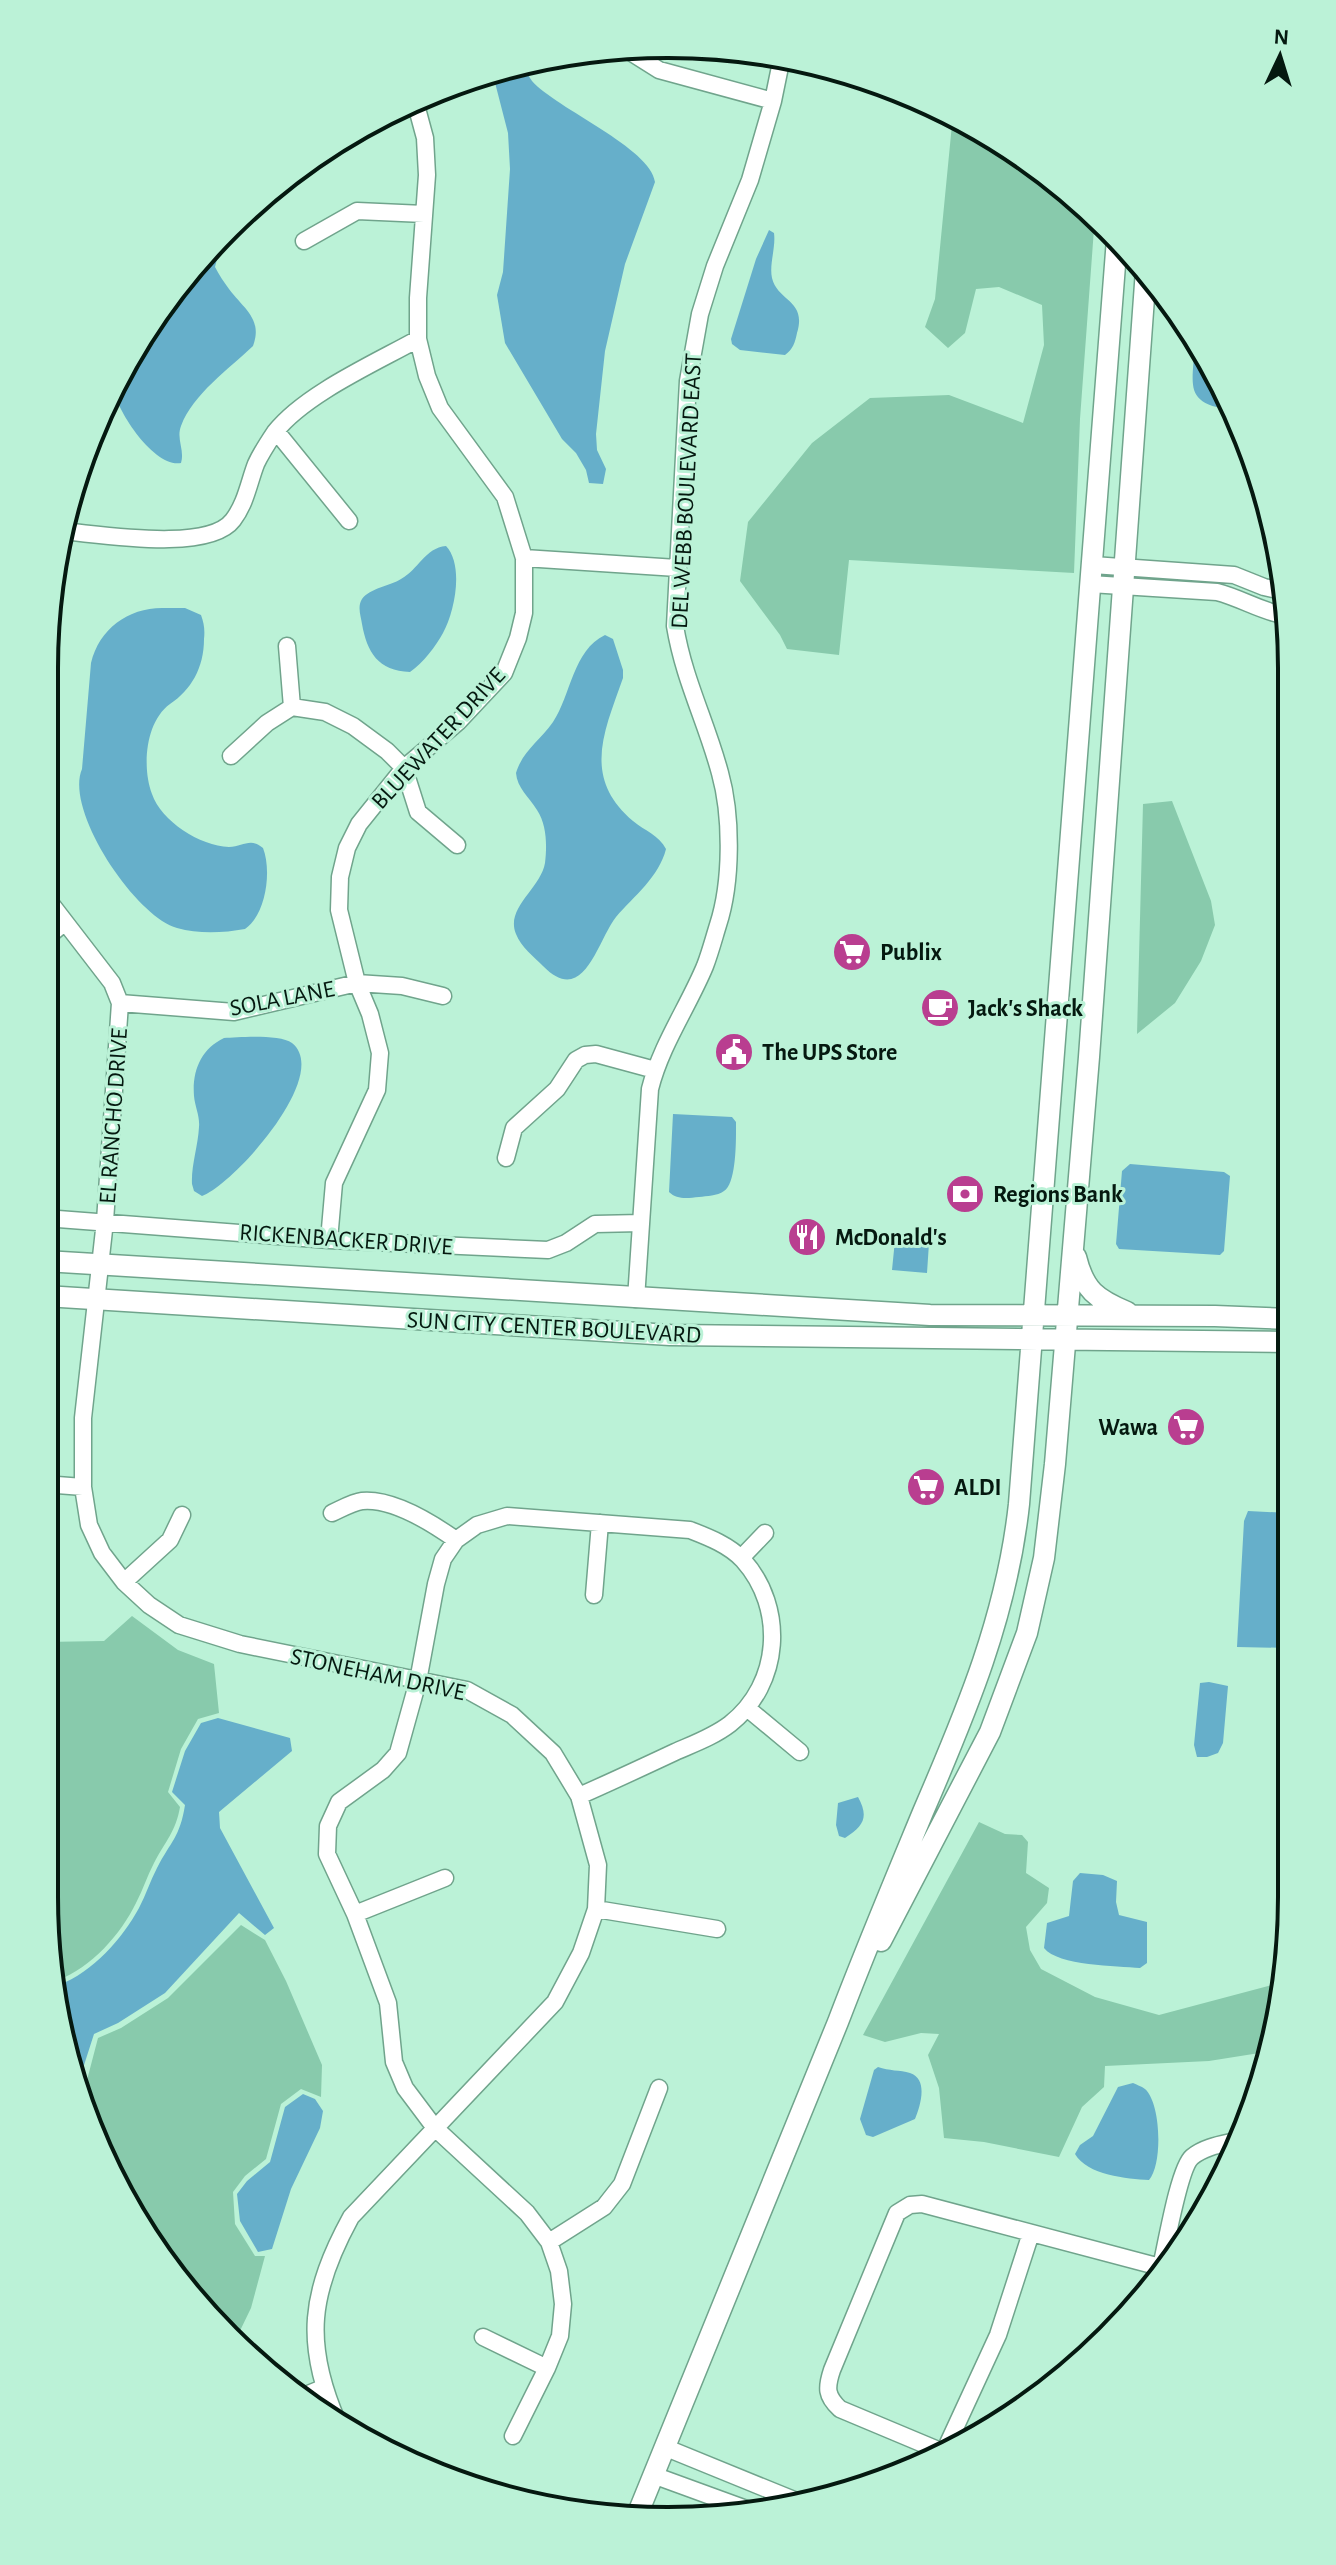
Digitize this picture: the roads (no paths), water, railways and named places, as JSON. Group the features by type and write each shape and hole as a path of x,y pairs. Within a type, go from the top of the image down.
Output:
{"main road":[{"path":"641,2506 868,1941 960,1724 997,1624 1016,1535 1116,254"},
{"path":"838,2022 977,1760 1015,1669 1035,1603 1046,1543 1073,1244 1145,288"},
{"path":"1073,1244 1081,1277 1089,1290 1104,1303 1134,1315"},
{"name":"SUN CITY CENTER BOULEVARD","path":"58,1262 930,1315 1278,1319"},
{"name":"SUN CITY CENTER BOULEVARD","path":"58,1297 670,1335 1278,1342"},
{"path":"448,1322 485,1316 608,1323 627,1321 636,1311 636,1299"},
{"path":"975,1339 1012,1352 1027,1400"}],"street":[{"path":"641,59 659,70 773,101"},
{"name":"DEL WEBB BOULEVARD EAST","path":"636,1299 650,1089 655,1070 705,965 720,920 728,870 728,827 721,775 682,665 675,626 688,381 700,314 715,266 750,180 780,69"},
{"name":"BLUEWATER DRIVE","path":"329,1240 334,1183 377,1090 380,1053 370,1014 357,983 339,910 347,848 359,824 404,768 458,722 504,673 524,613 524,558 505,497 440,408 427,376 418,339 427,175 425,138 418,112"},
{"path":"304,241 357,211 424,214"},
{"path":"74,532 170,540 205,537 232,522 244,500 257,461 276,431 294,413 317,396 418,339"},
{"path":"276,431 349,521"},
{"path":"524,558 677,568"},
{"path":"1092,574 1234,575 1273,589"},
{"path":"1124,576 1217,592 1276,615"},
{"path":"287,646 292,707"},
{"path":"231,756 267,723 292,707 325,712 353,726 404,768 418,812 457,845"},
{"name":"EL RANCHO DRIVE","path":"58,914 112,983 120,1003 101,1265"},
{"path":"58,928 64,923"},
{"name":"SOLA LANE","path":"120,1003 234,1012 357,983 402,986 443,996"},
{"path":"506,1158 514,1128 557,1089 576,1060 596,1054 655,1070"},
{"name":"RICKENBACKER DRIVE","path":"58,1219 329,1240 548,1250 566,1243 595,1224 641,1223"},
{"name":"STONEHAM DRIVE","path":"101,1265 83,1418 83,1487 89,1525 102,1553 124,1582 149,1605 179,1625 240,1644 467,1690 512,1715 553,1753 579,1796 598,1865 596,1909 581,1953 555,2002 351,2217 331,2253 320,2288 316,2326 317,2359 330,2405"},
{"path":"58,1485 83,1487"},
{"path":"332,1513 362,1501 401,1508 435,1525 456,1540"},
{"path":"124,1582 170,1540 182,1515"},
{"path":"513,2436 560,2336 563,2304 559,2271 549,2242 527,2213 435,2128 405,2088 394,2062 388,2003 355,1914 327,1854 328,1826 339,1802 383,1770 398,1753 418,1681 436,1584 443,1559 456,1540 477,1525 507,1516 690,1530 716,1540 741,1558 769,1602 773,1633 767,1672 747,1708 715,1734 579,1796"},
{"path":"594,1595 600,1523"},
{"path":"741,1558 765,1533"},
{"path":"747,1708 800,1752"},
{"path":"355,1914 445,1878"},
{"path":"596,1909 717,1929"},
{"path":"549,2242 604,2207 622,2184 659,2088"},
{"path":"1163,2252 1180,2181 1189,2158 1226,2144"},
{"path":"931,2447 840,2409 829,2399 827,2387 897,2213 910,2205 922,2204 1154,2265"},
{"path":"951,2437 998,2335 1031,2233"},
{"path":"483,2337 547,2368"},
{"path":"313,2392 323,2388"},
{"path":"664,2447 783,2496"},
{"path":"653,2475 732,2504"}],"water":[{"path":"529,75 544,92 638,156 650,169 655,182 625,264 605,351 596,434 597,450 606,469 603,484 589,483 586,470 576,453 562,439 505,343 497,295 503,272 510,169 508,133 495,83"},
{"path":"769,230 774,233 772,278 798,314 795,340 785,355 740,350 731,339 756,259"},
{"path":"217,257 215,267 254,321 255,337 253,346 212,383 187,414 180,431 181,463 170,462 148,447 119,403 121,398 161,329"},
{"path":"1194,360 1219,407 1198,397 1193,381"},
{"path":"446,546 455,565 456,588 447,624 440,638 410,672 382,664 371,651 364,634 360,615 362,599 370,592 407,575 427,555"},
{"path":"162,608 185,608 201,615 203,650 199,669 190,685 155,722 148,746 149,783 164,814 194,837 218,846 234,847 250,843 263,848 267,868 265,892 258,914 245,929 193,931 160,920 124,884 107,860 83,810 79,787 91,663 95,651 108,631 127,616"},
{"path":"605,635 613,639 623,678 605,734 602,770 617,804 633,821 660,840 666,849 658,868 645,886 616,917 588,966 569,979 557,977 543,966 516,934 515,915 542,872 546,850 540,816 521,788 516,773 527,752 553,722 586,651"},
{"path":"269,1037 292,1043 301,1058 299,1079 290,1102 255,1151 235,1172 202,1196 194,1191 192,1184 199,1123 194,1096 195,1078 209,1048 224,1038"},
{"path":"673,1114 732,1117 736,1122 734,1170 724,1191 712,1196 687,1198 669,1192"},
{"path":"1130,1164 1224,1172 1230,1176 1224,1251 1220,1255 1119,1249 1116,1244 1122,1171"},
{"path":"895,1240 929,1243 927,1273 892,1270"},
{"path":"1248,1511 1278,1512 1278,1648 1237,1647 1244,1521"},
{"path":"1200,1683 1228,1686 1223,1743 1218,1753 1197,1757 1194,1745"},
{"path":"218,1718 290,1738 292,1751 219,1812 220,1828 274,1928 265,1935 239,1913 165,1993 118,2023 94,2034 83,2069 64,1983 95,1963 115,1943 141,1903 180,1825 185,1805 172,1792 185,1751 201,1723"},
{"path":"858,1797 863,1820 845,1838 839,1836 836,1825 838,1803"},
{"path":"1080,1873 1103,1875 1117,1881 1119,1915 1147,1922 1147,1963 1140,1968 1074,1962 1051,1954 1044,1948 1047,1923 1069,1916 1073,1881"},
{"path":"878,2067 916,2076 922,2094 915,2119 873,2137 866,2135 860,2119 874,2070"},
{"path":"1133,2083 1145,2089 1150,2096 1157,2120 1157,2161 1149,2180 1098,2171 1075,2154 1080,2145 1093,2136 1118,2087"},
{"path":"303,2094 315,2099 323,2111 320,2128 291,2189 272,2249 258,2252 240,2221 237,2194 270,2162 285,2107"}],"place":[{"name":"Publix","path":"852,952"},
{"name":"Jack's Shack","path":"940,1008"},
{"name":"The UPS Store","path":"734,1052"},
{"name":"Regions Bank","path":"965,1194"},
{"name":"McDonald's","path":"807,1237"},
{"name":"Wawa","path":"1186,1427"},
{"name":"ALDI","path":"926,1487"}]}
